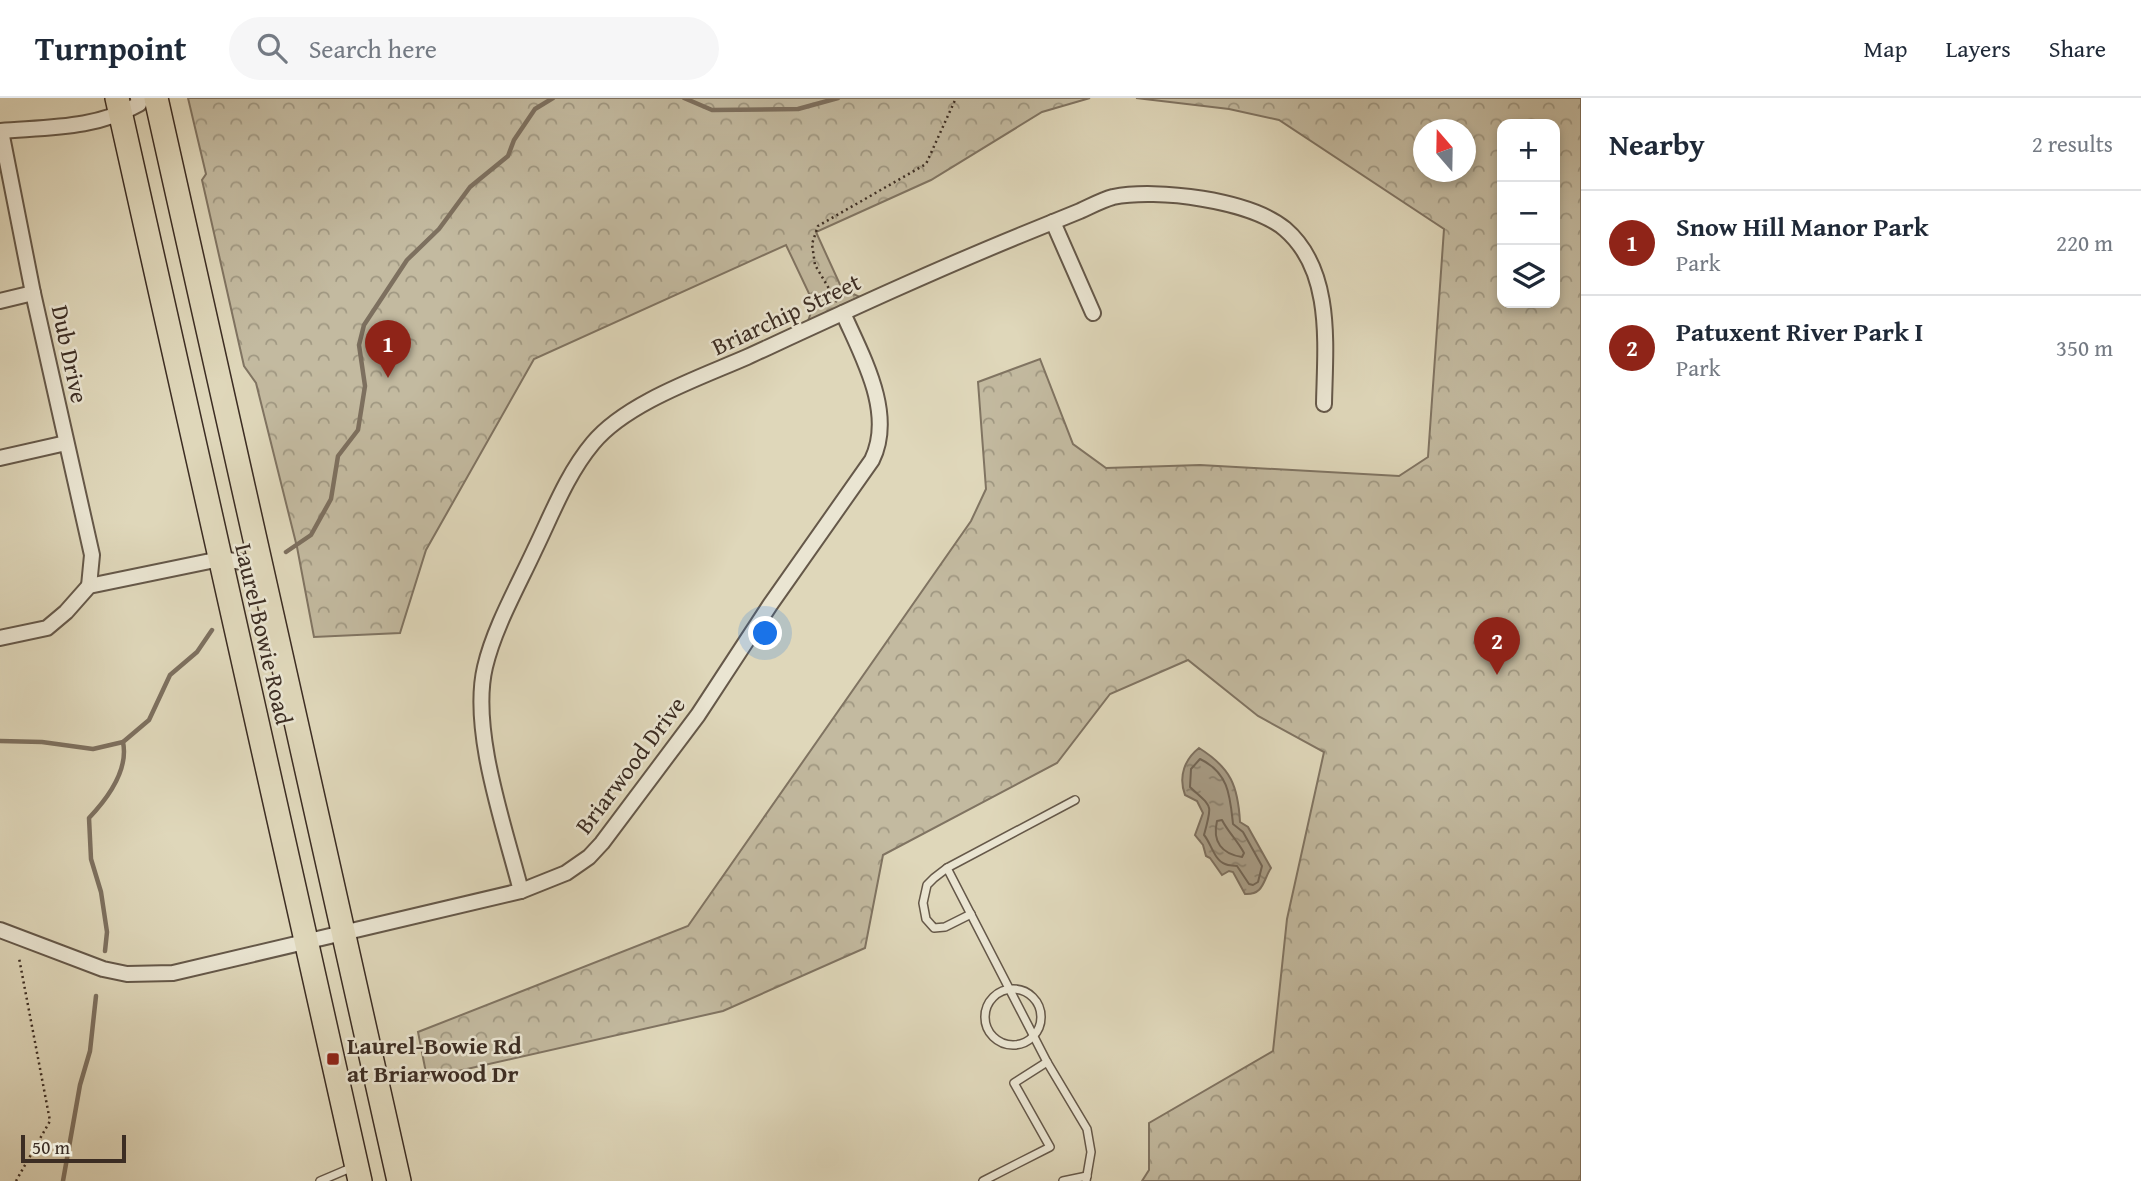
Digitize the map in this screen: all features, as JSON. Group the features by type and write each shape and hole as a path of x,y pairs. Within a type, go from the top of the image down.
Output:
{"main road":[{"name":"Laurel Bowie Road","path":"156,98 399,1181"},
{"name":"Laurel Bowie Road","path":"119,106 358,1173"}],"street":[{"path":"0,131 80,124 119,106 139,104 138,98"},
{"name":"Dub Drive","path":"0,131 33,293 92,555 89,586"},
{"name":"Briarchip Street","path":"521,891 484,737 481,718 482,681 489,652 569,479 593,443 623,416 956,261 1112,198 1153,194 1223,203 1253,211 1284,229 1299,244 1316,277 1322,304 1325,333 1324,404"},
{"path":"1053,222 1093,313"},
{"path":"0,301 33,293"},
{"name":"Briarwood Drive","path":"0,930 91,965 127,974 173,973 521,891 566,873 589,857 698,715 770,605 872,460 880,440 879,408 843,313"},
{"path":"0,458 66,443"},
{"path":"0,638 47,628 66,612 89,586 220,559 243,562 267,593"}],"lane":[{"path":"971,914 945,927 934,928 926,919 923,893 934,878 947,868 1075,800"},
{"path":"947,868 1047,1062 1087,1129 1091,1152 1087,1179 1063,1181"},
{"path":"1009,989 1020,990 1035,1000 1041,1017 1040,1026 1034,1035 1020,1044 1011,1045 994,1038 988,1030 985,1012 988,1003 994,996 1009,989"},
{"path":"984,1181 1050,1147 1014,1083 1047,1062"},
{"path":"320,1181 358,1173"}],"path":[{"path":"843,313 816,265 812,244 818,226 926,164 956,98"},
{"path":"16,1181 50,1121 19,958"}],"green space":[{"path":"188,98 1090,98 1042,112 931,180 816,232 842,289 860,297 808,321 814,304 786,245 534,359 426,550 400,633 314,637 297,547 256,383 244,366 202,180 206,174"},
{"path":"1136,98 1581,98 1581,1181 1142,1181 1149,1170 1149,1123 1273,1051 1287,919 1324,752 1258,716 1188,660 1110,694 1057,763 883,855 865,948 723,1011 427,1078 418,1032 688,926 971,521 986,489 978,382 1040,359 1073,444 1106,468 1200,465 1399,476 1428,457 1444,229 1279,120 1229,109"}],"water":[{"path":"1199,748 1219,763 1231,779 1240,822 1248,827 1271,868 1262,886 1251,894 1245,894 1233,872 1222,875 1206,856 1203,845 1195,835 1203,813 1197,801 1185,795 1182,781 1184,768"}],"waterway":[{"path":"286,552 311,535 331,499 338,456 358,430 365,386 359,345 364,325 407,260 439,229 470,187 508,156 514,140 535,109 553,98"},
{"path":"684,98 712,110 798,109 838,98"},
{"path":"105,951 107,932 101,892 91,859 89,818 103,802 120,774 123,742 149,720 170,675 197,652 212,630"},
{"path":"0,741 42,742 93,749 123,742"},
{"path":"63,1181 80,1085 90,1051 96,996"}],"place":[{"name":"Snow Hill Manor Park","path":"388,378"},
{"name":"Patuxent River Park I","path":"1497,675"},
{"name":"Laurel-Bowie Rd at Briarwood Dr","path":"333,1059"}]}
